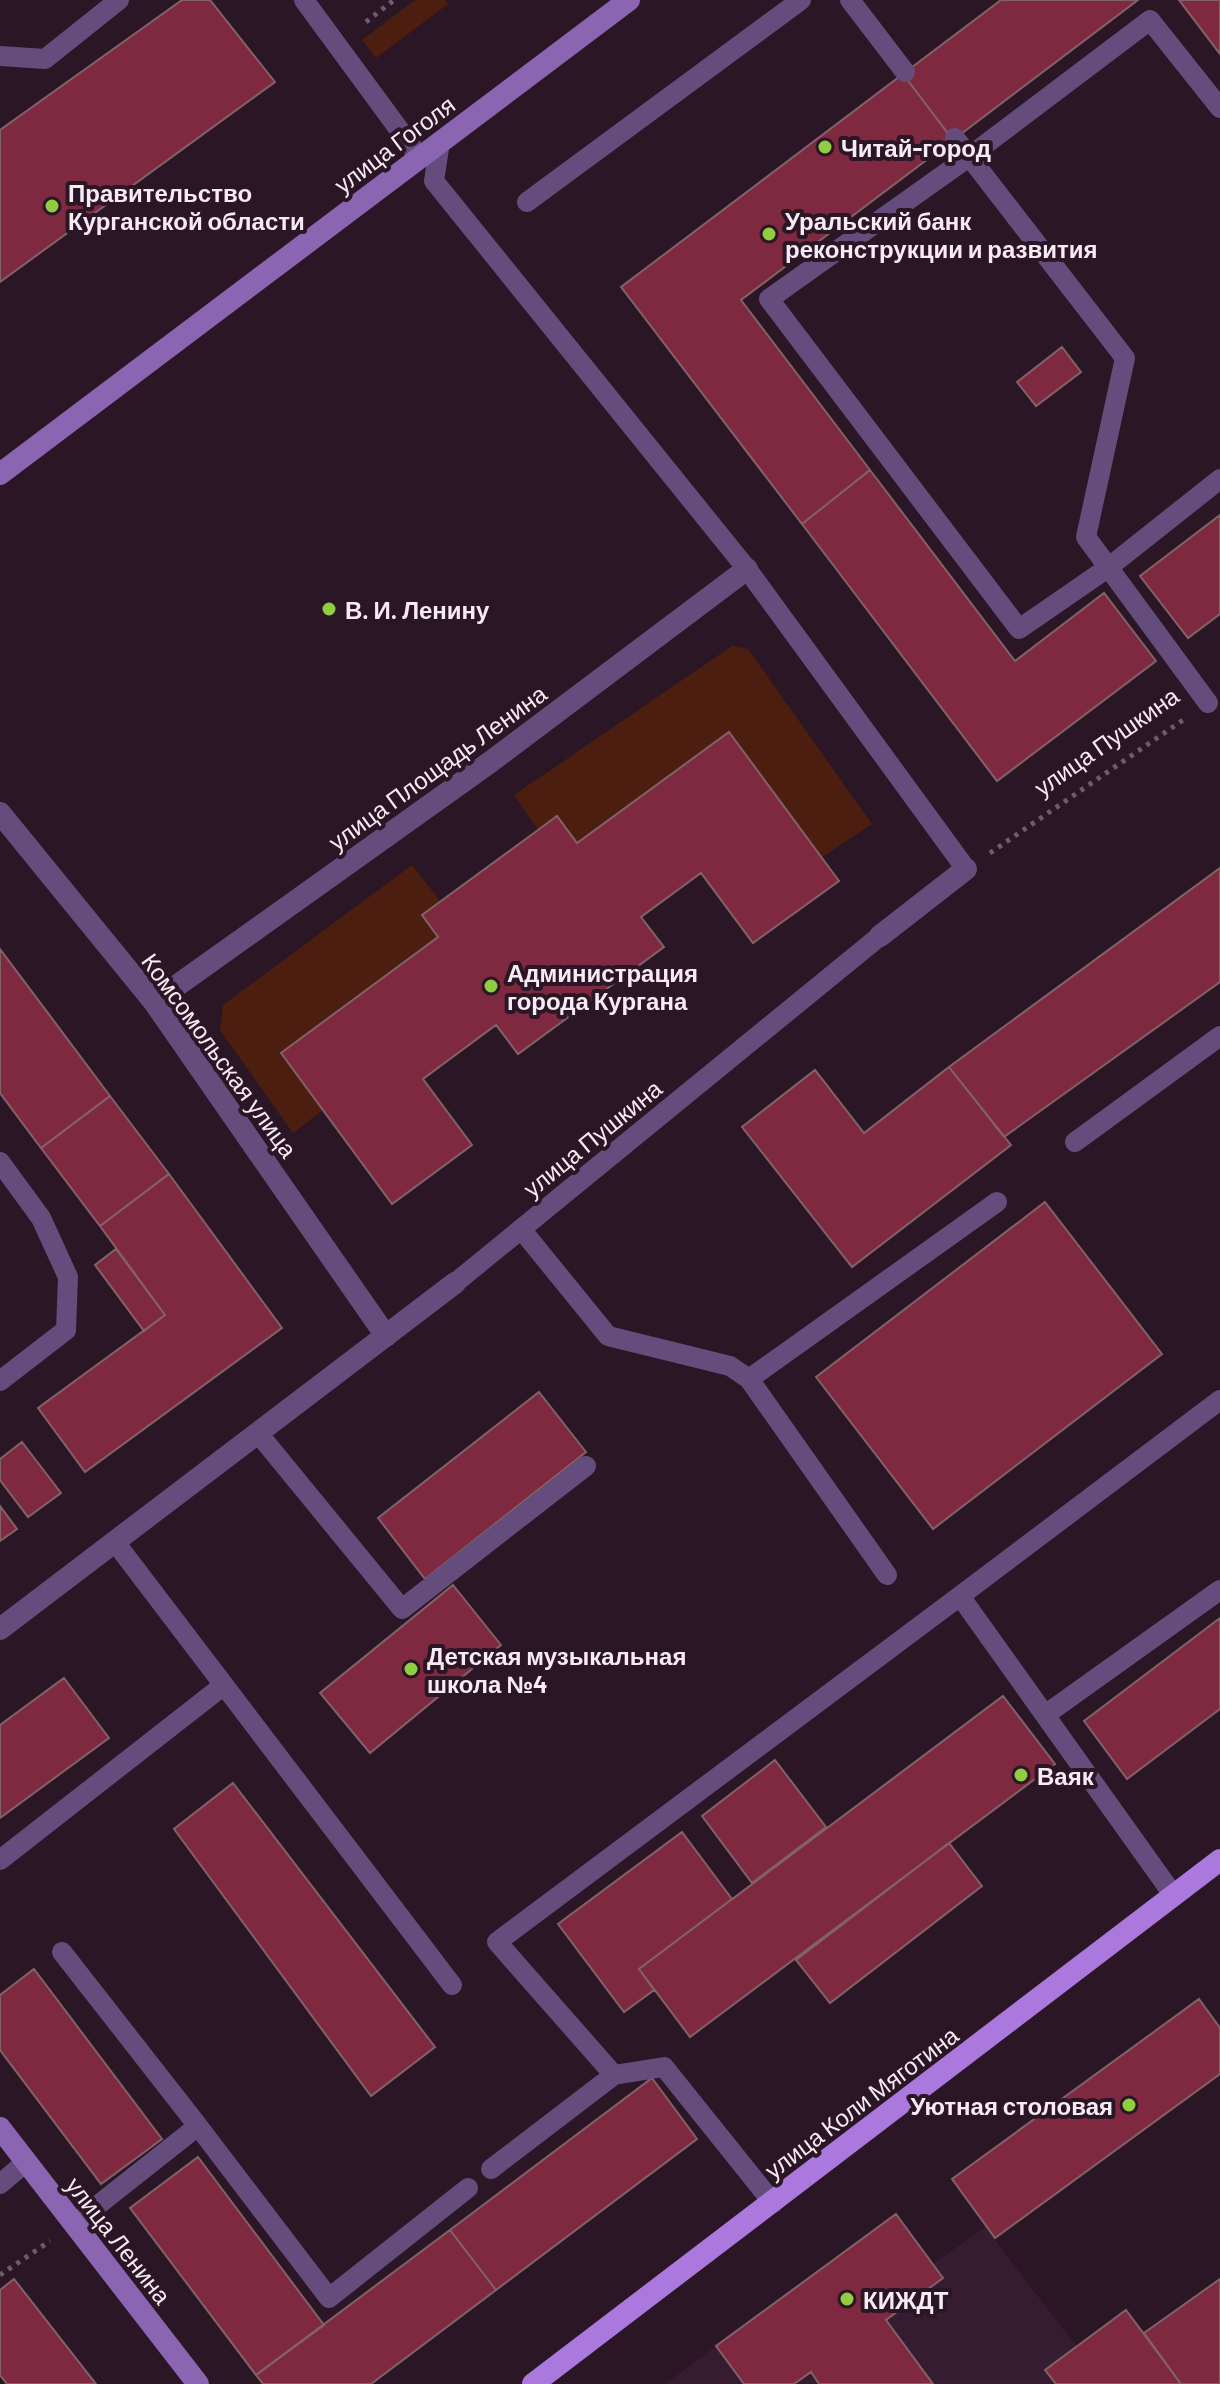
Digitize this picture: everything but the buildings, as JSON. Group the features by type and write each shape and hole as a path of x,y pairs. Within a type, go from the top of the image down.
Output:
{"main road":[{"name":"улица Гоголя","path":"0,474 629,0"},
{"name":"улица Коли Мяготина","path":"533,2384 1220,1860"},
{"name":"улица Ленина","path":"0,2128 198,2384"}],"street":[{"name":"улица Площадь Ленина","path":"154,1002 404,825 747,569"},
{"name":"Комсомольская улица","path":"0,813 154,1002 386,1336"},
{"name":"улица Пушкина","path":"880,936 966,869"},
{"name":"улица Пушкина","path":"1,1627 455,1283"}],"lane":[{"path":"0,56 45,59 119,0"},
{"path":"304,0 420,158"},
{"path":"527,202 801,0"},
{"path":"850,0 905,72"},
{"path":"1220,108 1150,20 970,156 769,299 1019,629 1109,567 1220,479"},
{"path":"955,138 1125,358 1086,537 1208,703"},
{"path":"440,142 434,181 747,569 966,869"},
{"name":"улица Пушкина","path":"455,1283 880,936"},
{"path":"1075,1142 1220,1036"},
{"path":"0,1162 41,1218 68,1277 66,1330 0,1381"},
{"path":"749,1379 997,1202"},
{"path":"521,1229 608,1336 730,1366 749,1379 887,1575"},
{"path":"614,2075 497,1942 1220,1400"},
{"path":"258,1433 402,1609 586,1466"},
{"path":"115,1542 452,1985"},
{"path":"1045,1715 1220,1590"},
{"path":"960,1596 1174,1896"},
{"path":"0,1860 224,1685"},
{"path":"62,1952 329,2298 468,2188"},
{"path":"491,2169 614,2075 664,2067 773,2203"},
{"path":"74,2224 198,2126"},
{"path":"0,2184 26,2162"}],"path":[{"path":"366,22 394,0"},
{"name":"улица Пушкина","path":"966,869 1208,703"},
{"path":"0,2275 74,2224"}],"shaded area":[{"path":"415,0 445,0 448,4 376,58 362,40"},
{"path":"732,646 748,649 872,824 822,857 729,732 577,843 557,816 538,830 514,795"},
{"path":"412,865 441,902 422,915 438,937 281,1053 323,1110 293,1133 220,1030 223,1005"},
{"path":"896,2214 933,2264 985,2227 1077,2347 1126,2310 1145,2332 1220,2279 1220,2384 665,2384"}],"place":[{"name":"Читай-город","path":"825,147"},
{"name":"Правительство Курганской области","path":"52,206"},
{"name":"Уральский банк реконструкции и развития","path":"769,234"},
{"name":"В. И. Ленину","path":"329,609"},
{"name":"Администрация города Кургана","path":"491,986"},
{"name":"Детская музыкальная школа №4","path":"411,1669"},
{"name":"Ваяк","path":"1021,1775"},
{"name":"Уютная столовая","path":"1129,2105"},
{"name":"КИЖДТ","path":"847,2299"}]}
